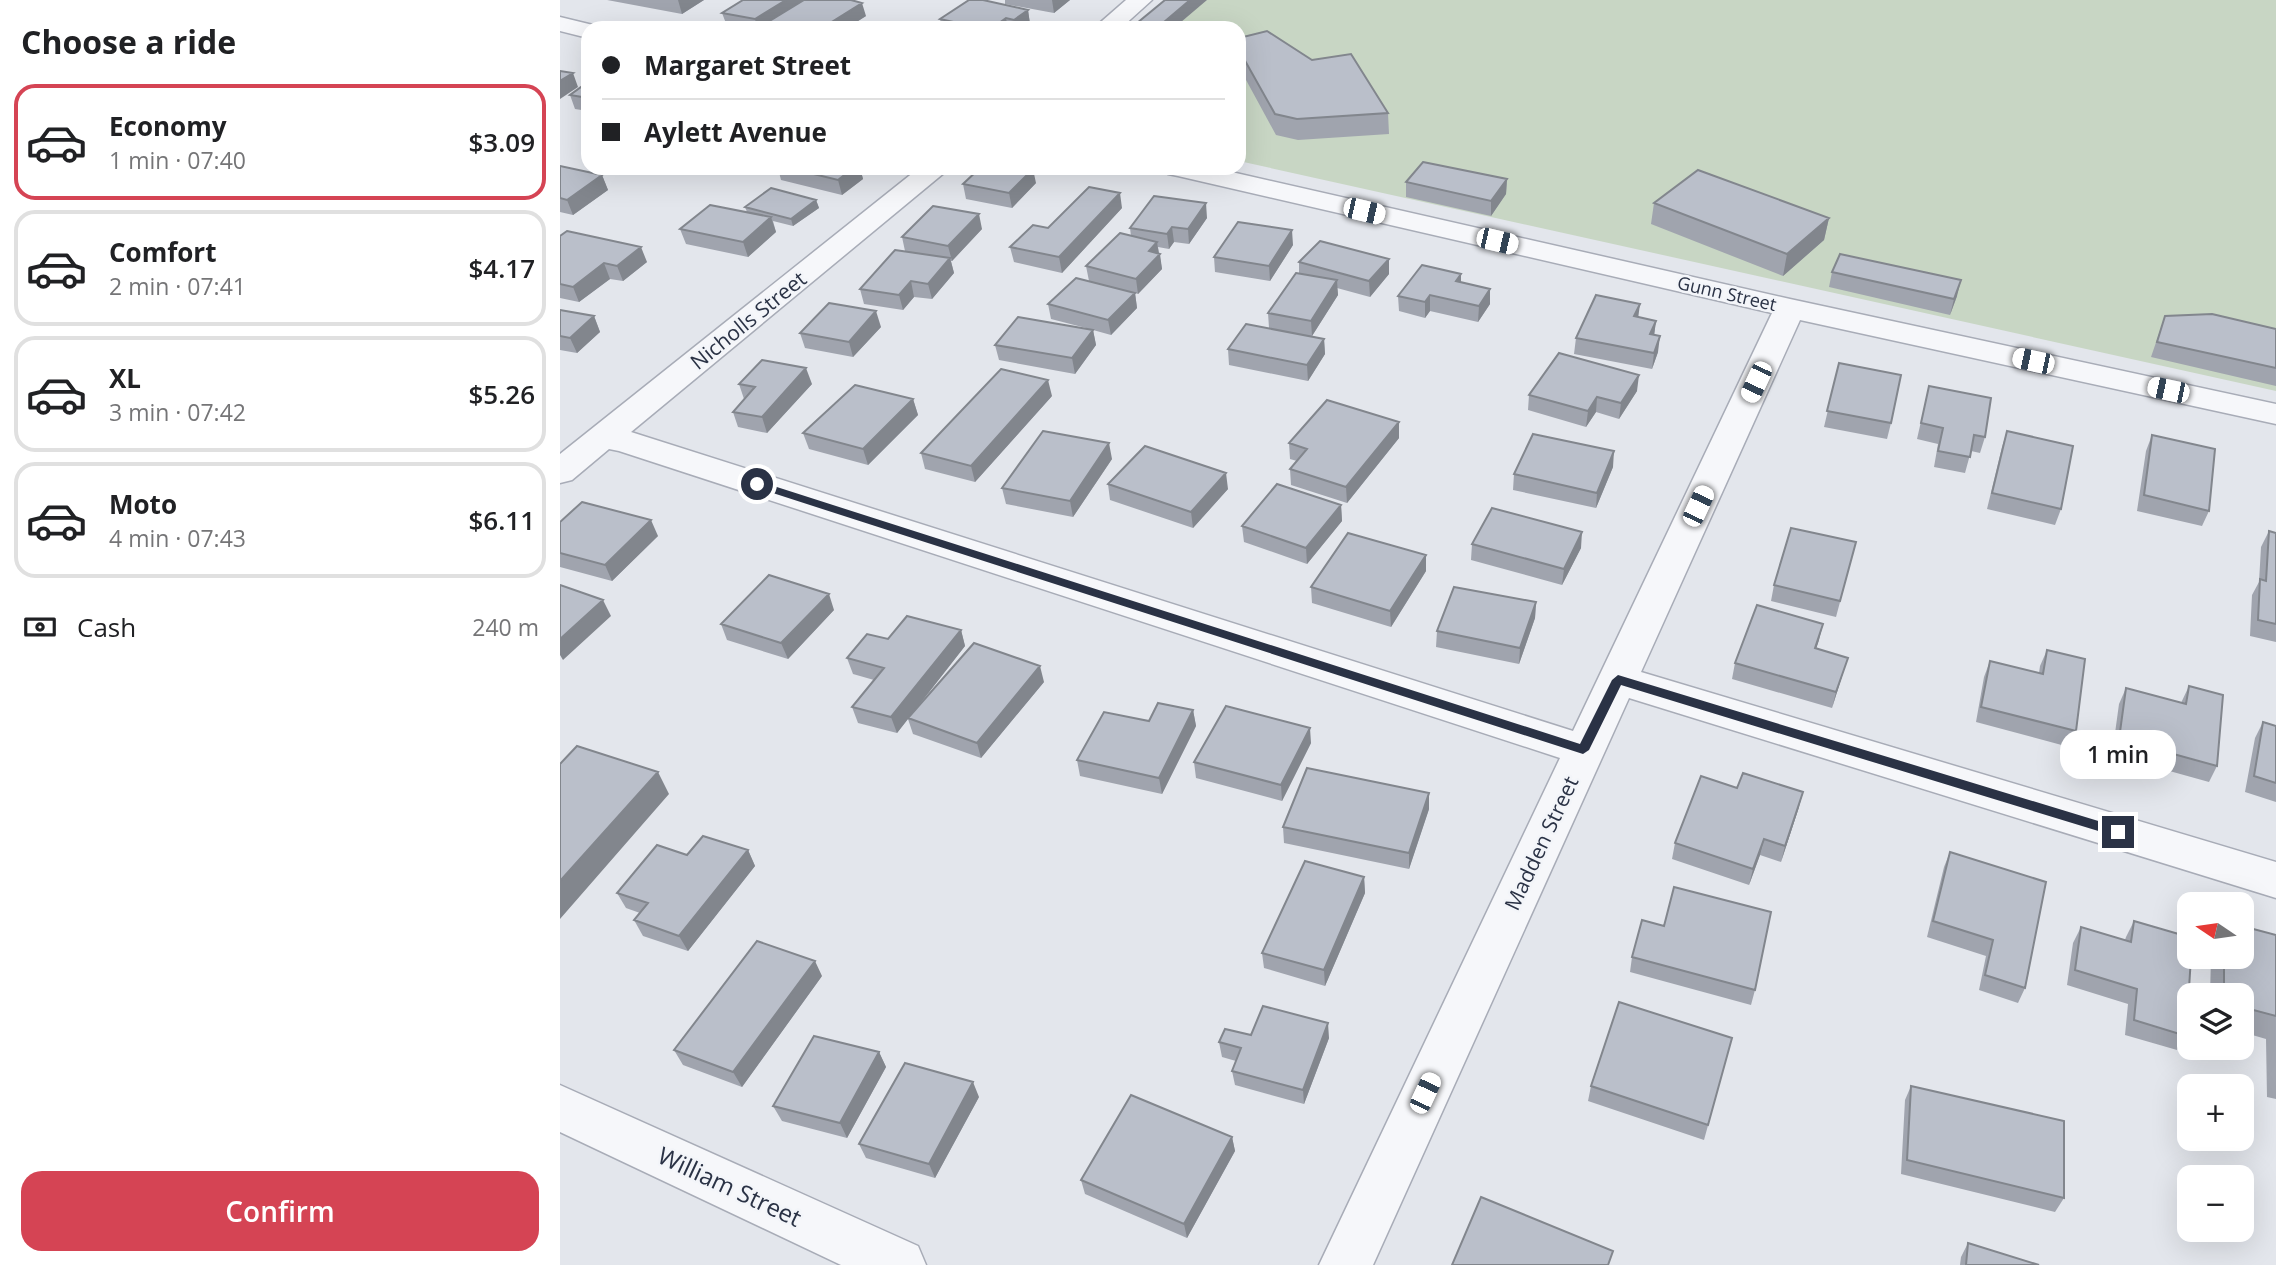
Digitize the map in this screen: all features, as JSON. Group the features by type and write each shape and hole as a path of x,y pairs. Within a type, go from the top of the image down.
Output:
{"street":[{"path":"1114,21 1140,0"},
{"path":"560,24 581,29"},
{"name":"Nicholls Street","path":"560,472 927,175"},
{"name":"Gunn Street","path":"1209,175 1790,308 2276,414"},
{"name":"Madden Street","path":"1346,1265 1790,308"},
{"path":"603,438 624,441 1583,750"},
{"path":"1618,680 2276,880"},
{"name":"William Street","path":"560,1108 899,1265"}],"green space":[{"path":"1180,0 2276,0 2276,391 1246,163 1246,21 1155,21"}],"building":[{"path":"743,0 786,0 755,19 722,13"},
{"path":"804,0 851,0 862,3 833,21 770,21"},
{"path":"969,0 983,0 1028,10 1014,20 940,19"},
{"path":"1165,0 1190,0 1165,21 1140,21"},
{"path":"1267,31 1312,60 1351,54 1388,113 1297,119 1275,114 1246,62 1246,36"},
{"path":"560,71 573,73 560,81"},
{"path":"581,87 581,97 570,95"},
{"path":"1423,162 1507,179 1491,201 1406,182"},
{"path":"560,166 581,170 581,175 602,175 567,200 560,198"},
{"path":"1698,170 1829,218 1787,254 1654,203"},
{"path":"818,175 844,175 838,180"},
{"path":"973,175 1027,175 1009,193 963,184"},
{"path":"1089,187 1120,193 1059,257 1010,247 1033,225 1048,228"},
{"path":"771,188 816,200 791,219 745,207"},
{"path":"1154,196 1206,203 1188,229 1172,227 1167,234 1130,228"},
{"path":"710,205 771,217 743,242 680,229"},
{"path":"933,206 979,214 948,246 902,237"},
{"path":"1238,222 1292,230 1269,266 1214,257"},
{"path":"567,231 641,247 617,266 604,263 573,287 560,284 560,236"},
{"path":"1120,233 1157,242 1149,251 1160,254 1136,279 1086,266"},
{"path":"1320,241 1389,259 1369,281 1299,262"},
{"path":"895,250 950,258 928,284 911,281 899,295 860,289"},
{"path":"1840,254 1961,280 1954,299 1832,272"},
{"path":"1422,265 1461,274 1456,281 1490,289 1479,306 1430,295 1425,302 1398,296"},
{"path":"1296,273 1337,280 1311,321 1268,313"},
{"path":"1076,278 1135,293 1108,320 1048,304"},
{"path":"1596,295 1640,304 1634,316 1656,321 1650,334 1660,336 1654,353 1576,338"},
{"path":"829,303 876,311 849,342 800,333"},
{"path":"560,310 594,316 570,338 560,336"},
{"path":"2212,314 2276,329 2276,368 2157,342 2165,316"},
{"path":"1018,317 1093,330 1072,358 995,345"},
{"path":"1246,324 1324,339 1307,365 1228,349"},
{"path":"1559,353 1639,375 1621,403 1597,397 1588,411 1529,395"},
{"path":"762,360 806,368 762,417 733,412 755,387 739,384"},
{"path":"1839,363 1901,375 1891,423 1827,411"},
{"path":"1001,369 1048,380 971,466 921,453"},
{"path":"855,385 913,399 863,449 803,433"},
{"path":"1929,386 1991,398 1985,437 1974,435 1970,457 1938,451 1943,428 1921,423"},
{"path":"1327,400 1399,422 1346,487 1290,469 1307,449 1289,443"},
{"path":"1043,431 1109,443 1070,501 1002,488"},
{"path":"2007,431 2073,446 2061,509 1992,493"},
{"path":"1533,434 1614,451 1597,493 1514,474"},
{"path":"2152,435 2215,449 2209,511 2144,495"},
{"path":"1145,446 1226,473 1191,512 1108,484"},
{"path":"1277,484 1341,505 1306,548 1242,526"},
{"path":"582,502 651,520 605,565 560,553 560,522"},
{"path":"1492,508 1582,532 1564,569 1472,544"},
{"path":"1791,528 1856,542 1840,601 1774,585"},
{"path":"2269,531 2276,533 2276,624 2258,620 2260,579 2266,581"},
{"path":"1348,533 1426,555 1390,611 1311,587"},
{"path":"769,575 829,594 781,643 721,624"},
{"path":"560,585 603,600 560,639"},
{"path":"1454,587 1536,602 1520,648 1437,631"},
{"path":"1757,605 1823,624 1815,648 1848,658 1836,692 1735,663"},
{"path":"907,616 961,630 891,717 852,707 884,668 847,658 867,634 888,639"},
{"path":"974,643 1040,666 977,743 908,718"},
{"path":"2047,650 2085,659 2076,731 1981,707 1990,661 2043,674"},
{"path":"2189,686 2223,695 2217,766 2119,739 2126,688 2186,704"},
{"path":"1158,703 1193,710 1159,778 1077,760 1104,712 1149,721"},
{"path":"1226,706 1310,728 1281,785 1194,762"},
{"path":"2263,722 2276,726 2276,783 2254,776"},
{"path":"577,746 658,772 560,881 560,764"},
{"path":"1307,768 1429,793 1409,853 1283,827"},
{"path":"1743,773 1803,792 1785,846 1764,839 1753,869 1675,843 1701,776 1737,788"},
{"path":"703,836 748,850 679,936 634,920 648,903 617,893 657,845 687,855"},
{"path":"1950,852 2046,882 2025,988 1985,975 1993,940 1933,921"},
{"path":"1305,861 1364,877 1324,970 1262,953"},
{"path":"1674,887 1771,912 1755,990 1632,957 1642,920 1664,926"},
{"path":"2134,921 2177,934 2177,970 2190,970 2189,983 2177,983 2177,1033 2134,1020 2137,989 2075,970 2081,927 2131,942"},
{"path":"2254,929 2276,935 2276,1016 2254,1010 2254,983 2224,983 2224,970 2254,970"},
{"path":"757,941 815,961 733,1072 674,1050"},
{"path":"1619,1002 1732,1038 1708,1125 1591,1086"},
{"path":"1263,1006 1328,1023 1303,1090 1232,1071 1241,1048 1219,1042 1225,1029 1251,1035"},
{"path":"814,1036 879,1052 840,1123 773,1106"},
{"path":"905,1063 973,1082 929,1164 859,1144"},
{"path":"1911,1086 2064,1121 2064,1198 1907,1160"},
{"path":"1131,1095 1232,1137 1184,1224 1081,1180"},
{"path":"1481,1197 1613,1251 1608,1265 1452,1265"},
{"path":"1968,1243 2039,1265 1966,1265"}],"route":[{"path":"757,484 1583,750 1618,680 2118,832"}]}
